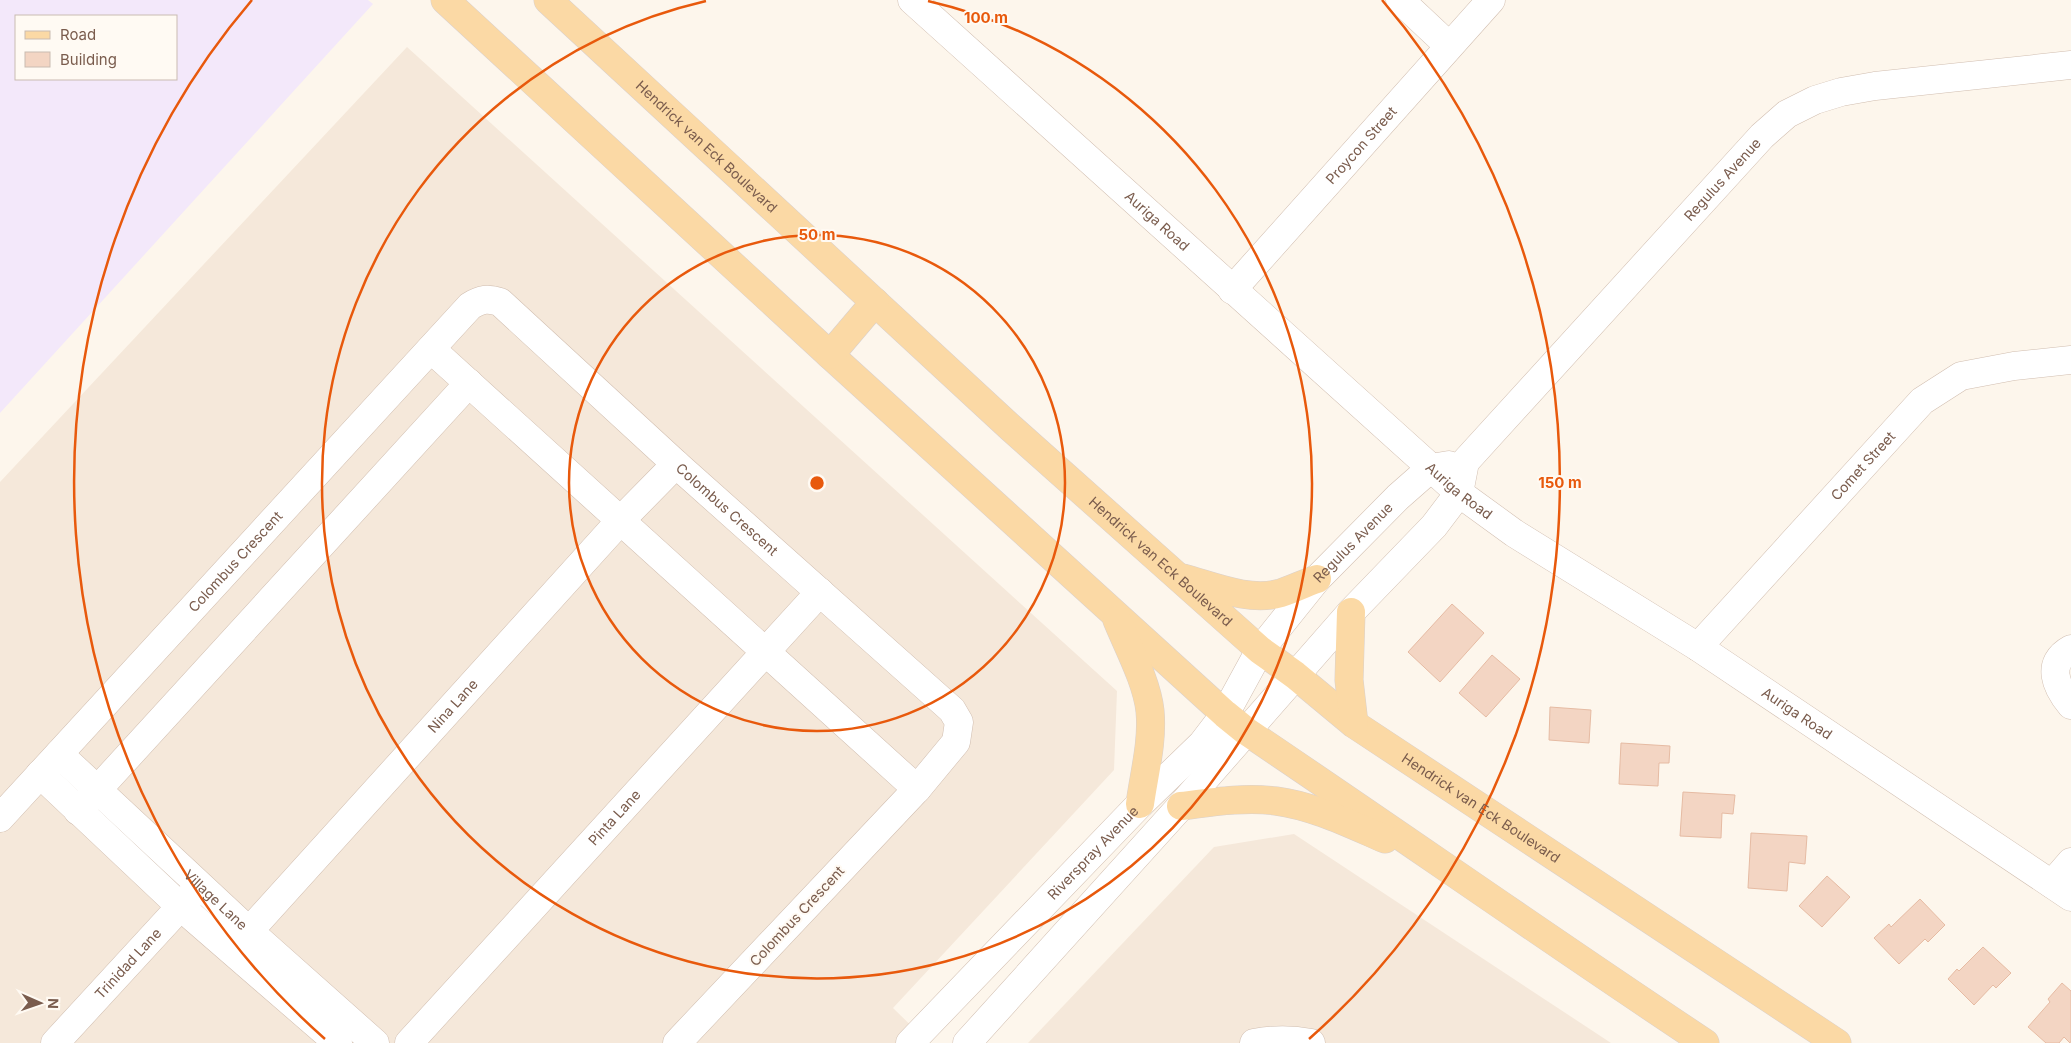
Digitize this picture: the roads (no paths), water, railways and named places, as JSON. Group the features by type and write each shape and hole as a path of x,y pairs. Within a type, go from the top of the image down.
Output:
{"main road":[{"path":"446,0 830,355 1225,714 1246,731 1574,956 1705,1043"},
{"name":"Hendrick van Eck Boulevard","path":"548,0 1010,428 1260,650 1295,675 1354,724 1837,1043"},
{"path":"830,355 875,302"},
{"path":"1177,576 1235,593 1254,595 1281,593 1317,579"},
{"path":"1351,612 1349,680 1354,724"},
{"path":"1113,613 1146,694 1150,710 1150,730 1140,804"},
{"path":"1181,806 1245,800 1276,801 1302,806 1441,863"}],"street":[{"name":"Auriga Road","path":"912,0 1459,494 1514,533 1698,647 2062,891"},
{"path":"1400,0 1448,45"},
{"name":"Proycon Street","path":"1232,290 1490,0"},
{"name":"Regulus Avenue","path":"1465,462 1762,136 1787,114 1815,100 1842,92 1875,86 2071,65"},
{"name":"Colombus Crescent","path":"0,818 470,306 480,300 490,299 500,302 676,464 952,710 959,722 956,742 917,789 677,1043"},
{"path":"431,349 917,789"},
{"name":"Comet Street","path":"1698,647 1922,401 1961,376 2014,366 2071,360"},
{"path":"78,811 469,383"},
{"path":"967,1043 1181,806 1351,612 1434,526 1459,494 1465,462 1431,468"},
{"name":"Nina Lane","path":"240,941 620,521 676,464"},
{"name":"Regulus Avenue","path":"1260,650 1317,579 1398,497 1431,468"},
{"name":"Pinta Lane","path":"409,1043 820,592"},
{"path":"2071,649 2064,653 2058,661 2055,673 2062,695 2071,705"},
{"name":"Riverspray Avenue","path":"910,1043 1140,804 1202,744 1225,714 1260,650"},
{"name":"Village Lane","path":"59,754 201,886 240,941 333,1034 375,1043"},
{"name":"Village Lane","path":"40,774 181,907 240,941"},
{"path":"1103,844 1125,868"},
{"path":"2062,891 2071,862"},
{"name":"Trinidad Lane","path":"55,1043 201,886"},
{"path":"959,991 988,1019"},
{"path":"1254,1043 1291,1039 1311,1043"}]}
